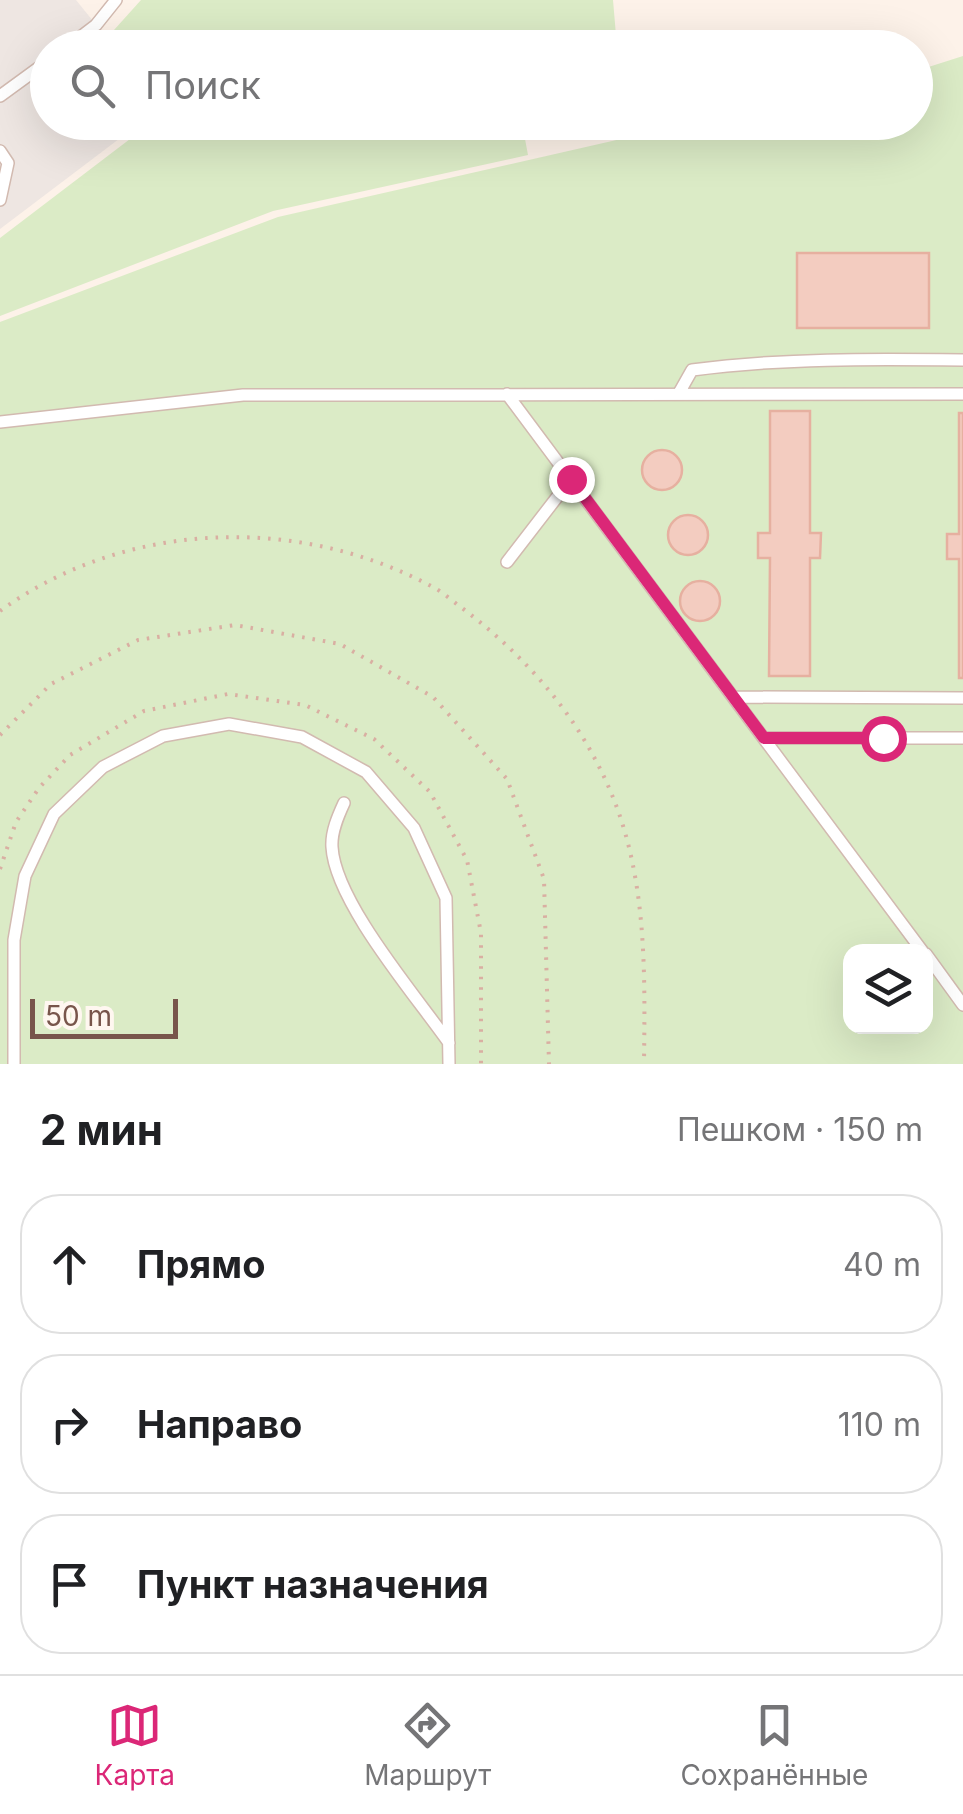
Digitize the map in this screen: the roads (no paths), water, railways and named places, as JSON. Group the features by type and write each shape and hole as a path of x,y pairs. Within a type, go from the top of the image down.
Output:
{"lane":[{"path":"89,30 116,0"},
{"path":"0,96 30,74"},
{"path":"0,150 8,163 0,200"},
{"path":"680,393 692,370 729,365 797,359 963,360"},
{"path":"507,394 917,944"},
{"path":"0,422 243,396 963,394"},
{"path":"506,562 571,479"},
{"path":"735,698 963,698"},
{"path":"14,1064 14,940 25,876 54,814 103,767 163,736 229,724 302,736 366,772 414,828 446,898 450,1064"},
{"path":"764,738 963,738"},
{"path":"344,803 331,844 336,872 349,902 450,1044"},
{"path":"933,965 963,1005"}]}
